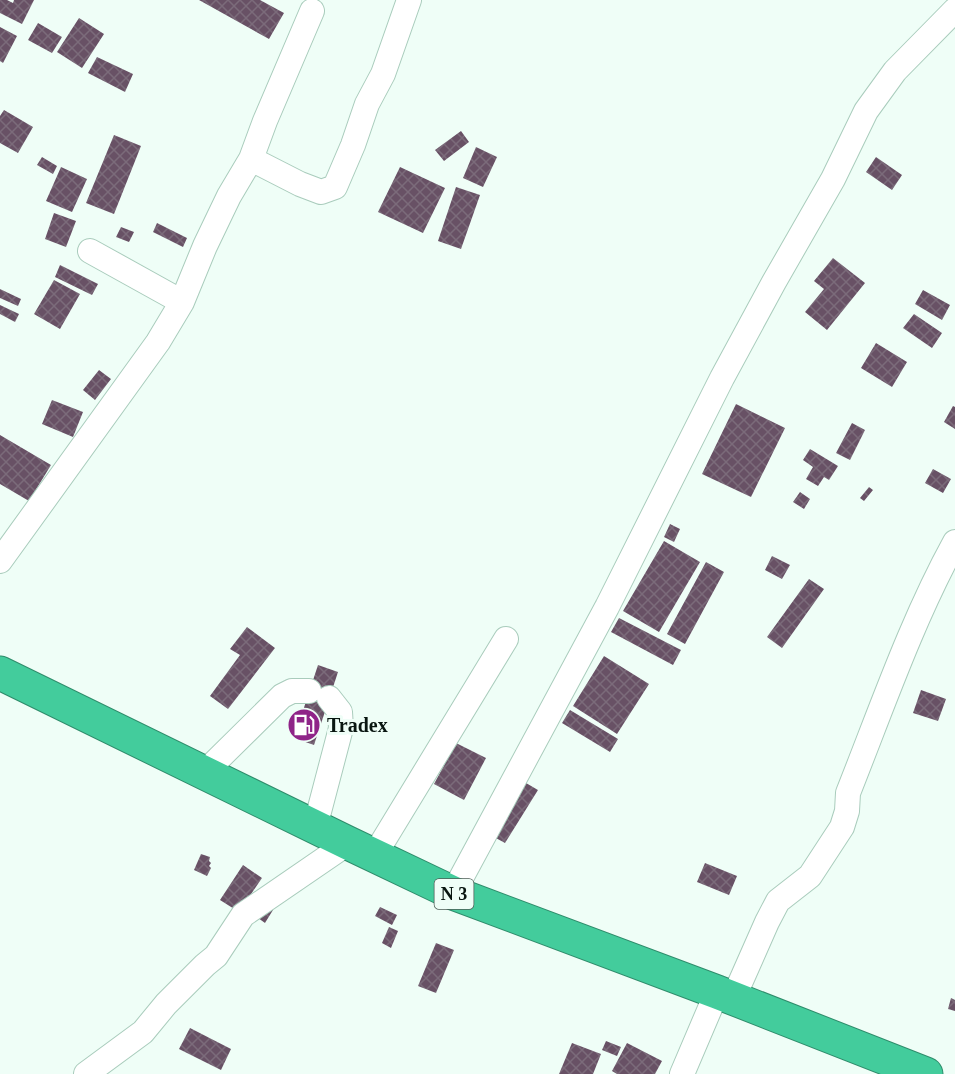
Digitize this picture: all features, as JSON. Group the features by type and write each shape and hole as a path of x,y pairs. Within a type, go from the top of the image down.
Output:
{"highway":[{"name":"N 3","path":"0,673 453,893 926,1074"}],"street":[{"path":"251,159 321,192 335,187 410,0"},
{"path":"453,893 607,607 722,378 833,179 866,111 896,71 955,10"},
{"path":"0,561 158,342 182,302 210,236 251,159 312,11"},
{"path":"90,251 182,302"},
{"path":"682,1074 778,901 810,876 842,827 847,811 848,793 856,771 904,652 955,542"},
{"path":"86,1074 143,1032 166,1004 216,956 243,915 361,850 506,639"},
{"path":"204,773 282,696 292,691 319,694 340,712 342,728 315,827"}],"building":[{"path":"0,0 13,3 14,0 34,0 22,24 0,13"},
{"path":"199,0 260,0 284,13 269,39"},
{"path":"79,18 104,34 82,68 57,52"},
{"path":"38,23 62,37 52,53 28,40"},
{"path":"0,27 17,36 3,63 0,61"},
{"path":"97,57 133,74 125,92 88,73"},
{"path":"4,110 33,127 18,153 0,143 0,116"},
{"path":"461,131 469,142 444,161 435,150"},
{"path":"114,135 141,146 114,214 86,203"},
{"path":"476,147 497,157 483,187 463,178"},
{"path":"42,157 57,166 53,174 37,165"},
{"path":"876,157 902,175 892,190 866,172"},
{"path":"61,167 87,179 72,212 46,201"},
{"path":"400,167 445,188 423,233 378,212"},
{"path":"456,187 480,195 461,249 438,241"},
{"path":"54,213 76,221 66,247 45,239"},
{"path":"157,223 187,238 183,247 153,232"},
{"path":"121,227 134,232 129,242 116,237"},
{"path":"833,258 865,283 827,330 805,312 824,289 814,281"},
{"path":"60,265 98,284 92,295 55,277"},
{"path":"54,280 80,294 60,329 34,314"},
{"path":"0,289 21,299 18,306 0,298"},
{"path":"923,290 950,305 942,320 915,304"},
{"path":"0,305 19,314 15,322 0,314"},
{"path":"914,314 942,333 932,348 903,328"},
{"path":"876,343 907,362 892,387 861,368"},
{"path":"99,370 111,379 95,400 83,390"},
{"path":"52,400 83,412 73,437 42,424"},
{"path":"736,404 785,428 751,497 702,474"},
{"path":"953,406 955,407 955,429 944,422"},
{"path":"852,423 865,430 850,460 836,453"},
{"path":"0,435 51,465 29,501 0,484"},
{"path":"810,449 838,466 829,480 824,477 818,486 806,479 813,467 803,460"},
{"path":"933,469 951,479 943,493 925,483"},
{"path":"869,487 873,490 864,501 860,498"},
{"path":"800,492 810,499 804,509 793,502"},
{"path":"670,524 680,529 674,542 664,537"},
{"path":"664,541 700,562 659,632 623,611"},
{"path":"772,556 790,565 782,579 765,570"},
{"path":"706,562 724,572 685,644 667,634"},
{"path":"809,579 824,589 782,648 767,637"},
{"path":"619,618 681,650 673,665 611,632"},
{"path":"247,627 275,648 228,709 210,696 240,655 230,649"},
{"path":"604,656 649,684 617,734 573,706"},
{"path":"318,665 338,672 314,745 294,738"},
{"path":"921,690 946,699 938,721 913,713"},
{"path":"570,710 618,739 610,752 562,723"},
{"path":"456,743 486,758 464,800 434,784"},
{"path":"526,783 538,790 505,843 494,837"},
{"path":"201,854 210,857 209,866 211,868 207,876 194,870"},
{"path":"705,863 737,876 729,895 697,882"},
{"path":"243,865 262,878 239,912 220,900"},
{"path":"267,905 273,910 265,923 258,918"},
{"path":"380,907 397,915 392,925 375,916"},
{"path":"389,927 398,931 391,948 382,943"},
{"path":"436,943 454,950 436,993 418,986"},
{"path":"951,998 955,1000 955,1011 948,1009"},
{"path":"190,1028 231,1049 221,1070 179,1049"},
{"path":"606,1041 621,1047 617,1056 602,1050"},
{"path":"572,1043 601,1054 593,1074 559,1074"},
{"path":"627,1043 662,1061 655,1074 617,1074 612,1071"}],"place":[{"name":"Tradex","path":"304,725"}]}
